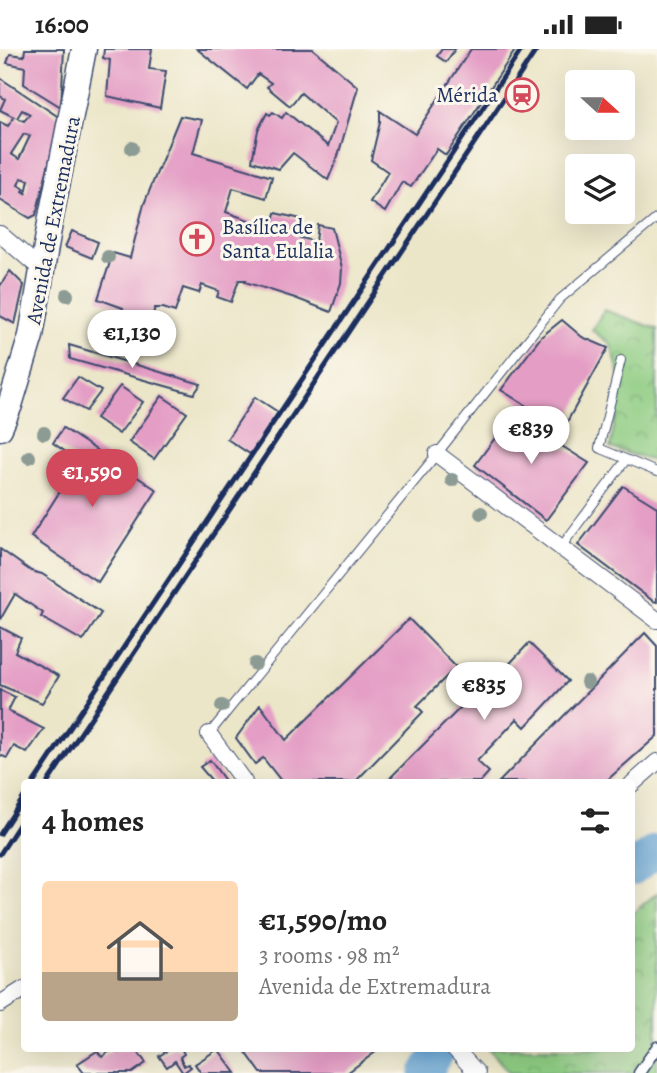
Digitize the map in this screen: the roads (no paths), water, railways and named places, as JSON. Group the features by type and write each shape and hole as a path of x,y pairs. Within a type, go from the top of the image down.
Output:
{"main road":[{"name":"Avenida de Extremadura","path":"0,428 10,405 31,336 84,49"}],"street":[{"path":"0,234 42,270"},
{"path":"437,454 657,620"},
{"path":"209,734 242,779"},
{"path":"635,781 657,762"},
{"path":"0,1005 21,991"},
{"path":"639,1073 657,1047"},
{"path":"458,1052 477,1073"}],"lane":[{"path":"209,734 560,299 657,218"},
{"path":"621,361 599,448 657,472"},
{"path":"561,547 626,460"}],"waterway":[{"path":"635,867 657,851"},
{"path":"426,1073 438,1052"}],"railway":[{"path":"36,779 522,49"},
{"path":"50,779 537,49"},
{"path":"0,834 21,802"},
{"path":"0,854 21,822"}],"place":[{"name":"Mérida","path":"522,95"},
{"name":"Basílica de Santa Eulalia","path":"197,239"}]}
